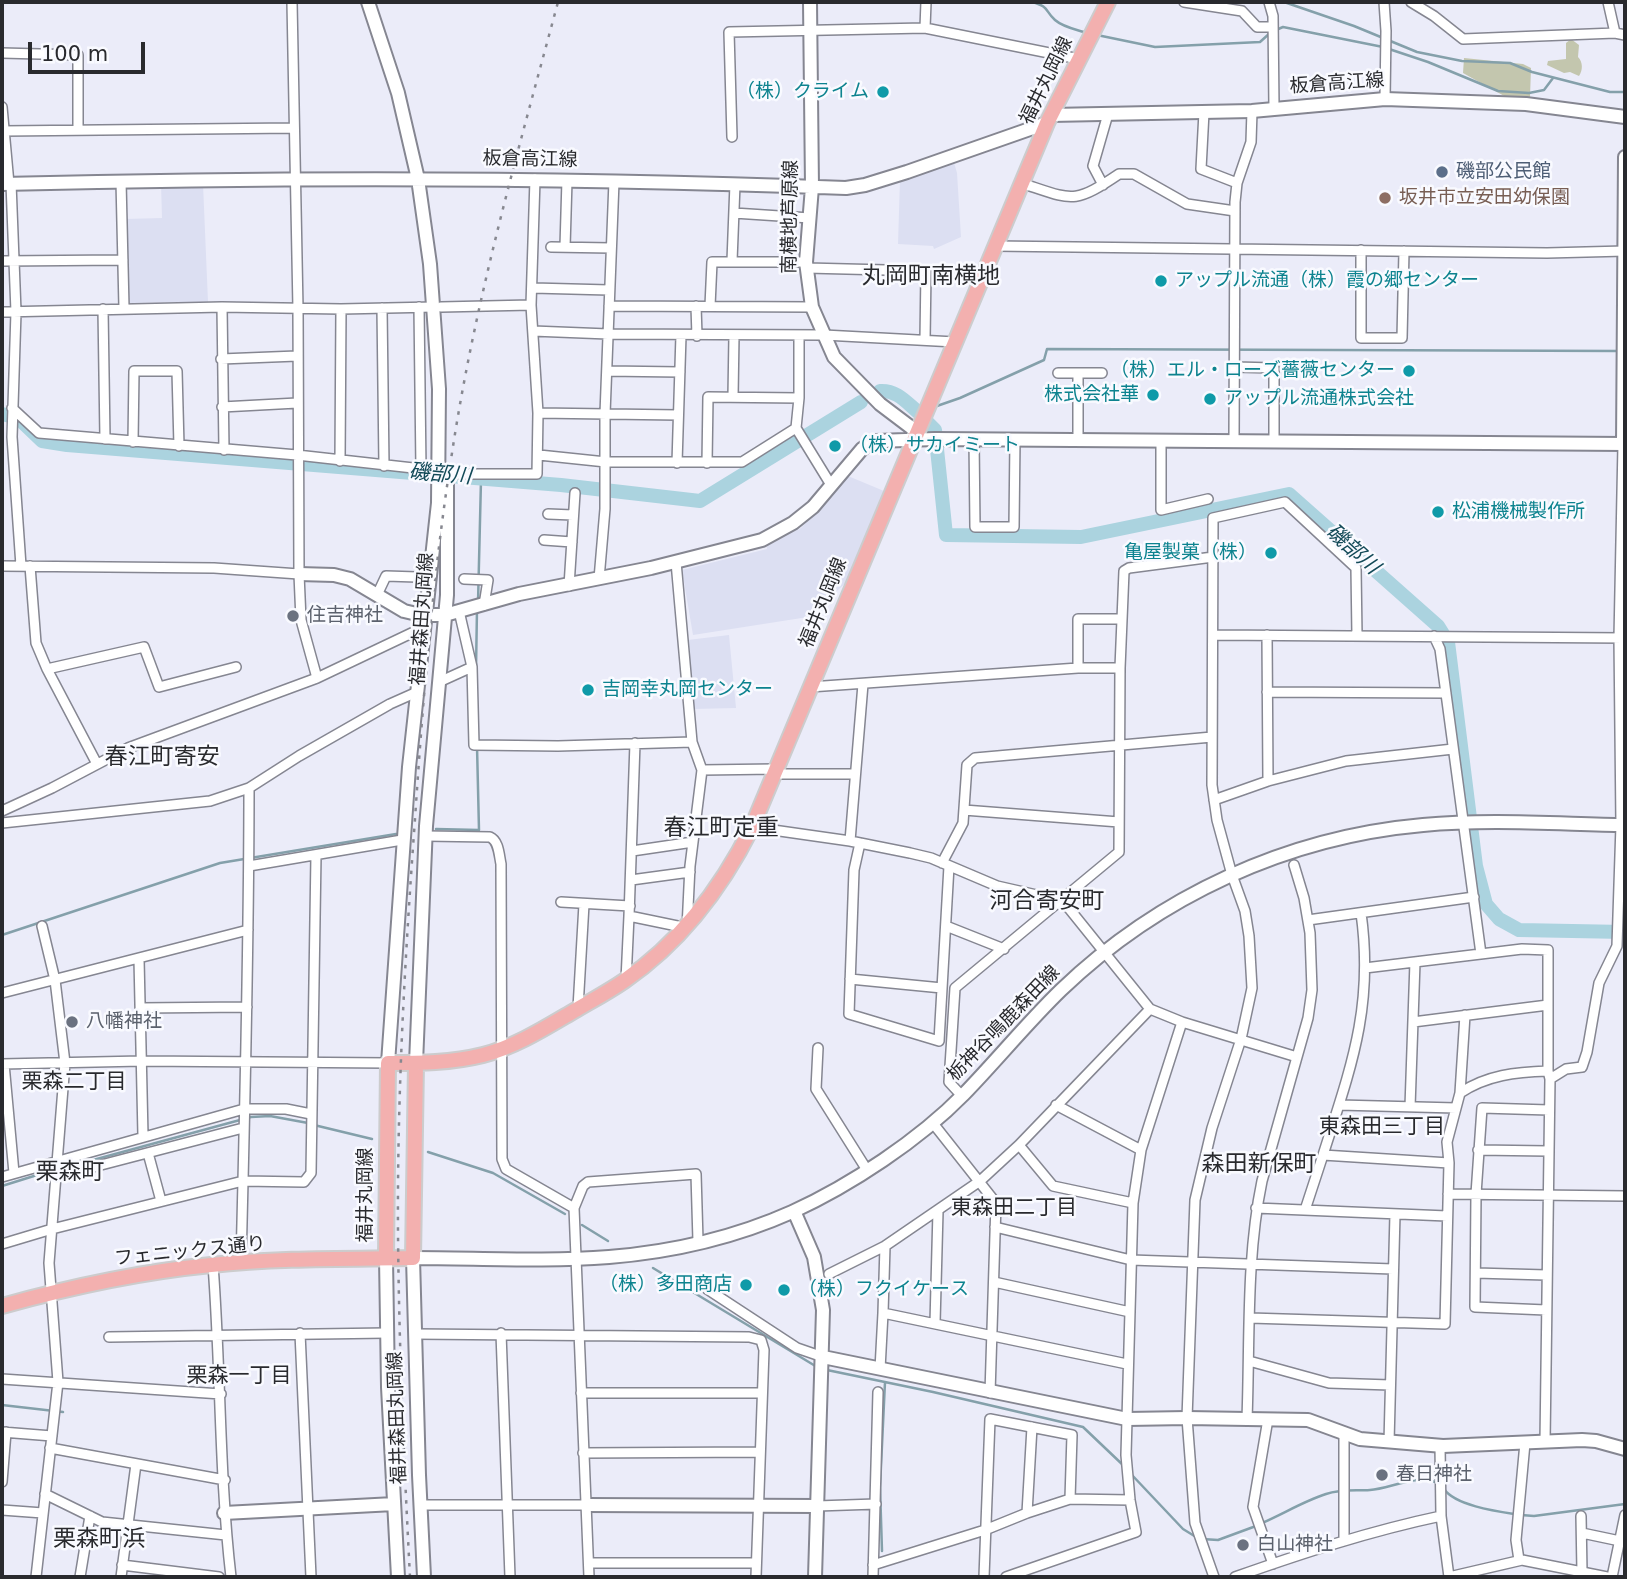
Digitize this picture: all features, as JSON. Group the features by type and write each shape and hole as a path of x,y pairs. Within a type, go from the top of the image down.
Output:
{"main road":[{"name":"福井森田丸岡線","path":"368,2 398,93 424,194 434,243 438,307 447,589 426,836 416,1063"},
{"name":"南横地芦原線","path":"810,2 812,187 806,265 812,307 834,357 916,436"},
{"name":"福井丸岡線","path":"414,1258 386,1258 388,1063 456,1060 501,1049 542,1030 626,980 650,962 687,928 725,876 752,827 1049,119 1108,2"},
{"name":"板倉高江線","path":"7,184 295,179 535,179 846,188 865,185 1049,119 1108,114 1252,111 1385,99 1526,104 1625,117"},
{"path":"299,574 334,575 350,579 404,611 445,615 519,594 569,586 762,540 793,523 813,507 870,443 916,436 974,439 1624,444 1625,157"},
{"name":"福井森田丸岡線","path":"388,1063 402,840 443,476"},
{"name":"栃神谷鳴鹿森田線","path":"414,1258 575,1258 639,1254 741,1232 794,1211 867,1170 962,1096 1061,991 1104,953 1174,904 1231,875 1330,839 1424,825 1623,825"},
{"path":"414,1258 416,1063"},
{"path":"794,1211 814,1257 823,1310 815,1577"},
{"name":"福井森田丸岡線","path":"386,1258 398,1577"},
{"name":"フェニックス通り","path":"2,1306 125,1277 213,1265 386,1258"},
{"name":"福井森田丸岡線","path":"414,1258 424,1577"},
{"path":"822,1365 880,1369 1127,1419 1315,1421 1360,1439 1389,1442 1440,1446 1596,1441 1625,1449"},
{"path":"224,1514 394,1504"},
{"path":"586,1505 817,1506"}],"street":[{"path":"292,2 298,309 299,574 301,620 317,678"},
{"path":"925,28 926,2"},
{"path":"1100,2 1100,18"},
{"path":"1184,2 1242,11 1257,27 1273,27"},
{"path":"1269,2 1273,27 1274,108"},
{"path":"1384,2 1387,31 1385,99"},
{"path":"1410,2 1434,16 1463,39 1620,34 1608,2"},
{"path":"732,137 729,32 925,28 1079,59"},
{"path":"2,53 78,55 78,129"},
{"path":"2,107 15,261 12,437 36,643 97,764"},
{"path":"1234,440 1235,211 1237,183 1251,142 1252,111"},
{"path":"1204,112 1201,169 1237,183"},
{"path":"1103,185 1093,166 1108,114"},
{"path":"4,134 78,129 294,128"},
{"path":"1021,183 1073,198 1082,197 1119,174 1133,174 1187,204 1235,211"},
{"path":"12,408 39,433 297,455 421,470 443,476 537,474 538,413 531,305 535,179"},
{"path":"565,247 567,180"},
{"path":"121,181 124,308"},
{"path":"599,579 605,489 605,414 614,181"},
{"path":"732,261 735,184"},
{"path":"734,213 810,218"},
{"path":"2,228 13,228"},
{"path":"995,246 1547,253 1624,251"},
{"path":"551,247 611,248"},
{"path":"1361,250 1361,338 1402,338 1404,251"},
{"path":"2,261 122,260"},
{"path":"710,306 712,262 926,271 925,340"},
{"path":"533,288 609,290"},
{"path":"2,313 124,308 341,309 531,305"},
{"path":"609,306 812,307"},
{"path":"696,306 697,336"},
{"path":"222,307 224,450"},
{"path":"419,307 421,470"},
{"path":"382,308 384,466"},
{"path":"103,309 105,439"},
{"path":"340,461 341,309"},
{"path":"533,331 697,336 824,335 955,342"},
{"path":"677,463 681,335"},
{"path":"733,397 734,335"},
{"path":"799,335 799,434 831,485"},
{"path":"221,359 297,356"},
{"path":"1235,367 1274,368 1274,441"},
{"path":"133,442 134,371 177,371 179,446"},
{"path":"607,371 680,372"},
{"path":"1058,373 1101,373"},
{"path":"1078,374 1078,440"},
{"path":"707,463 708,397 799,398"},
{"path":"222,407 297,403"},
{"path":"538,413 678,415"},
{"path":"539,455 606,462 742,462 799,434"},
{"path":"974,439 975,527 1014,527 1015,439"},
{"path":"1161,440 1161,510 1208,499"},
{"path":"1460,1093 1474,1083 1501,1075 1549,1075 1581,1067 1587,1052 1600,983 1617,946 1623,825 1624,444"},
{"path":"569,586 575,493"},
{"path":"1214,1577 1195,1523 1186,1418 1195,1200 1204,1160 1241,1039 1252,988 1245,911 1231,875 1214,800 1213,518 1285,502 1356,568 1357,636"},
{"path":"548,514 573,515"},
{"path":"544,540 572,542"},
{"path":"962,1096 949,1082 956,988 1119,852 1120,668 1124,571 1129,568 1213,557"},
{"path":"561,902 630,911 687,928 690,872 702,770 692,742 676,562"},
{"path":"2,566 214,568 299,574"},
{"path":"377,596 386,576 417,577"},
{"path":"464,579 488,580 484,605"},
{"path":"459,611 472,667 474,745 558,746 692,742"},
{"path":"1078,668 1078,619 1121,619"},
{"path":"2,811 128,748 317,678 418,630 424,631"},
{"path":"1213,635 1622,638"},
{"path":"1267,635 1268,781"},
{"path":"1434,636 1440,649 1481,954"},
{"path":"47,669 144,647 159,687 236,667"},
{"path":"439,682 472,667"},
{"path":"810,687 1078,668 1120,668"},
{"path":"863,684 855,774 849,1014 939,1041 946,926 946,864 963,823 967,765 975,758 1212,737"},
{"path":"2,823 210,801 249,788 390,704 417,692"},
{"path":"1267,692 1446,693"},
{"path":"626,980 635,743"},
{"path":"1214,800 1268,781 1346,761 1453,749"},
{"path":"702,770 855,774"},
{"path":"241,1263 249,788"},
{"path":"964,810 1119,822"},
{"path":"752,827 910,853 946,864 997,886 1063,901 1150,1009 1297,1057"},
{"path":"426,836 487,837 493,838 497,844 500,864 502,1159 506,1169 574,1208"},
{"path":"249,866 402,840"},
{"path":"632,851 693,842"},
{"path":"2,1244 52,1228 243,1181 304,1182 311,1173 316,855"},
{"path":"1248,1419 1256,1208 1308,1018 1312,990 1308,920 1294,864"},
{"path":"631,880 690,872"},
{"path":"1308,920 1474,897"},
{"path":"578,1008 584,904"},
{"path":"1306,1210 1359,1036 1366,968 1361,913"},
{"path":"36,1577 58,1382 48,1263 65,1063 55,980 42,926"},
{"path":"946,926 1004,949"},
{"path":"2,993 248,930"},
{"path":"1366,968 1481,954 1548,950 1545,1442"},
{"path":"139,960 143,1136"},
{"path":"1410,1107 1415,962"},
{"path":"850,979 942,988"},
{"path":"1413,1022 1548,1005"},
{"path":"141,1008 247,1007"},
{"path":"829,1274 885,1246 980,1181 1019,1145 1150,1009"},
{"path":"1250,1318 1445,1324 1449,1163 1447,1142 1460,1093 1465,1015"},
{"path":"1006,1577 1136,1532 1126,1455 1133,1203 1141,1150 1182,1021"},
{"path":"818,1048 816,1089 867,1170"},
{"path":"14,1173 3,1064 142,1061 388,1063"},
{"path":"1056,1105 1141,1150"},
{"path":"1339,1105 1456,1108"},
{"path":"1546,1310 1475,1307 1476,1194 1482,1108 1549,1110"},
{"path":"2,1177 244,1109 286,1109 311,1114"},
{"path":"932,1122 996,1203 990,1393"},
{"path":"55,1177 243,1128"},
{"path":"1019,1145 1053,1186 1133,1203"},
{"path":"1478,1150 1548,1151"},
{"path":"148,1153 160,1201"},
{"path":"1324,1155 1449,1163"},
{"path":"589,1577 574,1208 583,1186 588,1182 696,1174 698,1241"},
{"path":"1448,1194 1625,1196"},
{"path":"1256,1208 1447,1216"},
{"path":"935,1324 938,1211"},
{"path":"1389,1442 1395,1214"},
{"path":"995,1227 1131,1260 1393,1269"},
{"path":"880,1369 885,1246"},
{"path":"213,1265 225,1480 224,1514 231,1577"},
{"path":"1476,1273 1546,1275"},
{"path":"994,1282 1129,1312"},
{"path":"707,1289 822,1365"},
{"path":"883,1313 1127,1364"},
{"path":"109,1337 387,1332"},
{"path":"300,1333 311,1577"},
{"path":"415,1334 749,1337 761,1340 764,1350 756,1577"},
{"path":"500,1334 510,1577"},
{"path":"1249,1361 1329,1383 1390,1385"},
{"path":"2,1379 221,1394"},
{"path":"873,1577 878,1392"},
{"path":"581,1393 762,1393"},
{"path":"984,1577 990,1419 1072,1435 1070,1499"},
{"path":"1268,1419 1253,1507 1273,1564"},
{"path":"1027,1513 1031,1427"},
{"path":"2,1482 4,1432 52,1436"},
{"path":"1344,1434 1344,1540"},
{"path":"1519,1560 1516,1540 1525,1443"},
{"path":"1440,1446 1441,1516 1449,1577 1519,1560 1557,1572 1582,1572 1609,1577 1625,1515"},
{"path":"50,1448 225,1480"},
{"path":"583,1453 760,1452"},
{"path":"121,1577 136,1464"},
{"path":"45,1494 103,1522 226,1535"},
{"path":"873,1566 1070,1499 1130,1500"},
{"path":"817,1506 876,1504"},
{"path":"420,1505 586,1505"},
{"path":"2,1510 43,1514"},
{"path":"1235,1577 1344,1540 1441,1516"},
{"path":"1581,1516 1582,1572"},
{"path":"80,1577 90,1517"},
{"path":"1582,1533 1620,1541"},
{"path":"589,1563 756,1563"},
{"path":"122,1565 219,1577"}],"shaded area":[{"path":"953,159 957,173 961,237 934,249 933,246 898,244 900,180"},
{"path":"161,183 203,184 208,302 128,303 125,219 162,218"},
{"path":"848,476 884,491 849,580 808,617 693,635 682,570 767,549 766,544 801,528"},
{"path":"729,635 736,708 693,709 688,640"}],"green space":[{"path":"1571,39 1579,45 1578,57 1582,66 1579,76 1547,65 1548,61 1566,59 1566,43"},
{"path":"1464,58 1523,64 1531,68 1530,97 1506,97 1463,73"}],"waterway":[{"path":"1032,2 1044,7 1055,20 1084,32"},
{"path":"1284,2 1354,26 1417,52 1462,61 1510,63 1532,72 1610,92 1625,92"},
{"path":"1276,30 1283,27 1383,47"},
{"path":"1097,35 1155,47 1260,42 1270,33"},
{"path":"1389,49 1498,91 1529,93 1544,90 1553,78"},
{"path":"934,407 1044,360 1047,349 1618,351"},
{"name":"磯部川","path":"880,391 896,395 918,412"},
{"name":"磯部川","path":"2,414 18,418 42,441 67,445 561,485 700,501 861,402"},
{"name":"磯部川","path":"927,422 935,430 946,535 1081,537 1289,494 1438,626 1448,642 1476,866 1486,904 1499,919 1519,930 1625,932"},
{"path":"478,603 481,480"},
{"path":"476,669 477,609"},
{"path":"436,829 479,830 477,746"},
{"path":"2,935 220,863 396,834"},
{"path":"60,1169 251,1117 270,1116 308,1123"},
{"path":"314,1125 372,1139"},
{"path":"428,1152 493,1173 565,1214"},
{"path":"2,1186 53,1170"},
{"path":"582,1225 608,1241"},
{"path":"653,1268 817,1367"},
{"path":"827,1370 1083,1427 1124,1466"},
{"path":"882,1551 880,1487 885,1382"},
{"path":"2,1405 63,1412"},
{"path":"1131,1474 1183,1529 1196,1537"},
{"path":"1262,1523 1332,1492 1378,1489 1414,1480 1439,1484"},
{"path":"1444,1489 1449,1495 1466,1503 1514,1514"},
{"path":"1521,1515 1534,1516 1625,1504"},
{"path":"1202,1539 1218,1540 1256,1526"}],"railway":[{"path":"410,1577 399,1320 399,1130 408,923 429,636 445,498 473,339 499,226 558,2"}],"place":[{"name":"（株）クライム","path":"883,92"},
{"name":"磯部公民館","path":"1442,172"},
{"name":"坂井市立安田幼保園","path":"1385,198"},
{"name":"アップル流通（株）霞の郷センター","path":"1161,281"},
{"name":"（株）エル・ローズ薔薇センター","path":"1409,371"},
{"name":"株式会社華","path":"1153,395"},
{"name":"アップル流通株式会社","path":"1210,399"},
{"name":"（株）サカイミート","path":"835,446"},
{"name":"松浦機械製作所","path":"1438,512"},
{"name":"亀屋製菓（株）","path":"1271,553"},
{"name":"住吉神社","path":"293,616"},
{"name":"吉岡幸丸岡センター","path":"588,690"},
{"name":"八幡神社","path":"72,1022"},
{"name":"（株）多田商店","path":"746,1285"},
{"name":"（株）フクイケース","path":"784,1290"},
{"name":"春日神社","path":"1382,1475"},
{"name":"白山神社","path":"1243,1545"}],"district":[{"name":"丸岡町南横地","path":"931,277"},
{"name":"春江町寄安","path":"162,758"},
{"name":"春江町定重","path":"721,829"},
{"name":"河合寄安町","path":"1047,902"},
{"name":"栗森二丁目","path":"74,1083"},
{"name":"東森田三丁目","path":"1382,1128"},
{"name":"森田新保町","path":"1259,1165"},
{"name":"栗森町","path":"70,1173"},
{"name":"東森田二丁目","path":"1014,1209"},
{"name":"栗森一丁目","path":"239,1377"},
{"name":"栗森町浜","path":"99,1540"}]}
